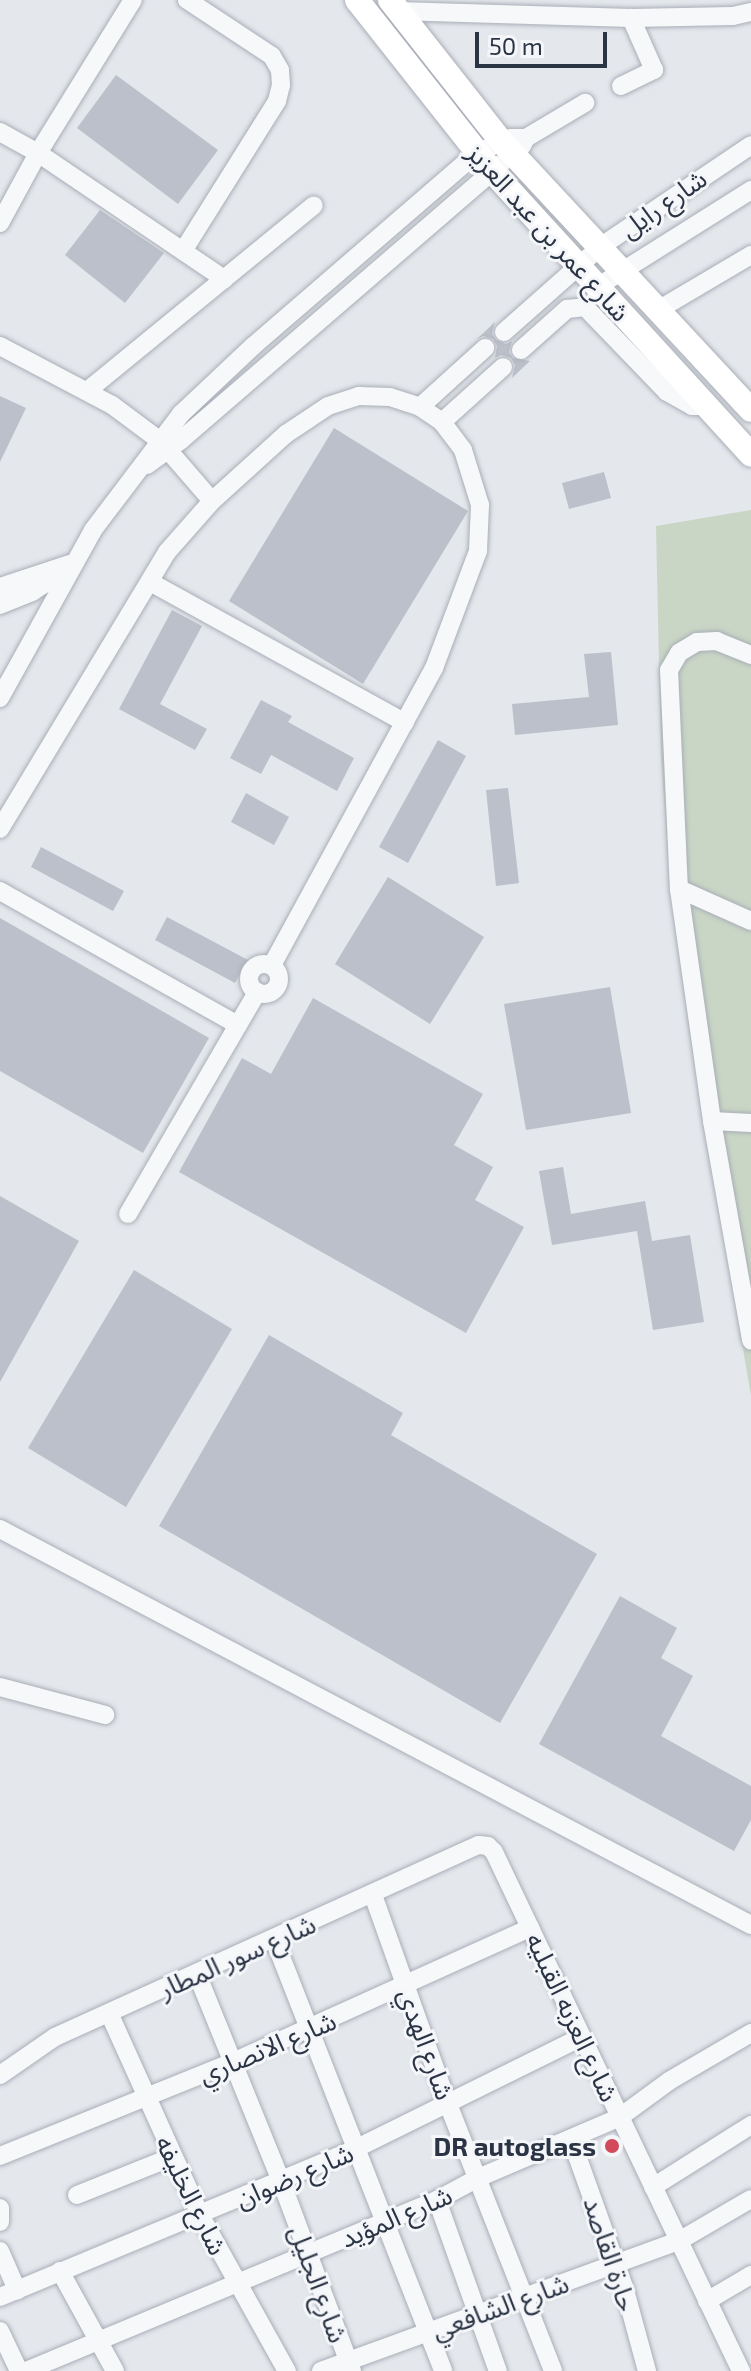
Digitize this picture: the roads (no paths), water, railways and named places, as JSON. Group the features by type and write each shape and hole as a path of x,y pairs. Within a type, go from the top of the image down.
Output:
{"main road":[{"name":"شارع عمر بن عبد العزيز","path":"357,0 484,162 751,455"},
{"name":"شارع عمر بن عبد العزيز","path":"393,5 600,247 751,410"}],"street":[{"path":"0,223 38,153 133,0"},
{"path":"183,251 277,101 281,85 280,70 272,56 187,0"},
{"path":"393,5 631,18 733,16 751,12"},
{"path":"621,86 654,70 631,18"},
{"path":"0,698 73,563 115,499 252,347 420,202 585,103"},
{"path":"0,132 38,153 224,279"},
{"name":"شارع رايل","path":"504,332 600,247 751,145"},
{"path":"163,445 435,220 484,162"},
{"name":"شارع رايل","path":"597,287 751,190"},
{"path":"420,202 435,220"},
{"path":"87,391 314,205"},
{"path":"658,310 751,255"},
{"path":"521,350 567,309 585,307 667,392 692,406 706,406"},
{"path":"0,346 112,405 163,445 212,501"},
{"path":"420,407 485,348"},
{"path":"442,422 503,367"},
{"path":"0,829 167,552 212,501 257,458 328,406 359,396 390,397 420,407 442,422 463,450 480,505 481,529 458,611 405,723 272,965 277,970 279,983 270,993 257,992 128,1214"},
{"path":"0,587 73,563"},
{"path":"0,605 55,580 73,563"},
{"path":"150,582 405,723"},
{"path":"751,655 717,641 697,642 679,653 669,670 679,889 712,1121 751,1341"},
{"path":"679,889 751,921"},
{"path":"0,892 238,1025"},
{"path":"712,1121 751,1123"},
{"path":"0,1529 751,1925"},
{"path":"0,1687 105,1715"},
{"name":"شارع سور المطار","path":"0,2075 41,2045 479,1845"},
{"name":"شارع العزبه القبليه","path":"479,1845 494,1852 737,2364"},
{"name":"شارع الهدي","path":"373,1895 448,2104 553,2371"},
{"name":"شارع الانصاري","path":"0,2156 233,2062 406,1987 530,1928"},
{"path":"274,1939 443,2371"},
{"name":"شارع الجليل","path":"197,1974 281,2181 350,2366"},
{"name":"شارع الخليفه","path":"109,2013 200,2215 287,2371"},
{"name":"شارع المؤيد","path":"26,2371 437,2200 478,2178 620,2117 669,2081 751,2033"},
{"name":"شارع رضوان","path":"9,2294 355,2149 582,2037"},
{"path":"653,2187 751,2125"},
{"name":"حارة القاصد","path":"571,2139 616,2263 647,2371"},
{"path":"77,2195 172,2157"},
{"name":"شارع الشافعي","path":"321,2371 350,2366 426,2333 679,2241 751,2199"},
{"path":"437,2200 498,2371"},
{"path":"0,2208 0,2222"},
{"path":"0,2251 9,2294"},
{"path":"60,2271 115,2371"},
{"path":"707,2301 751,2275"},
{"path":"0,2331 19,2371"},
{"path":"737,2364 751,2347"}],"place":[{"name":"DR autoglass","path":"612,2146"}]}
